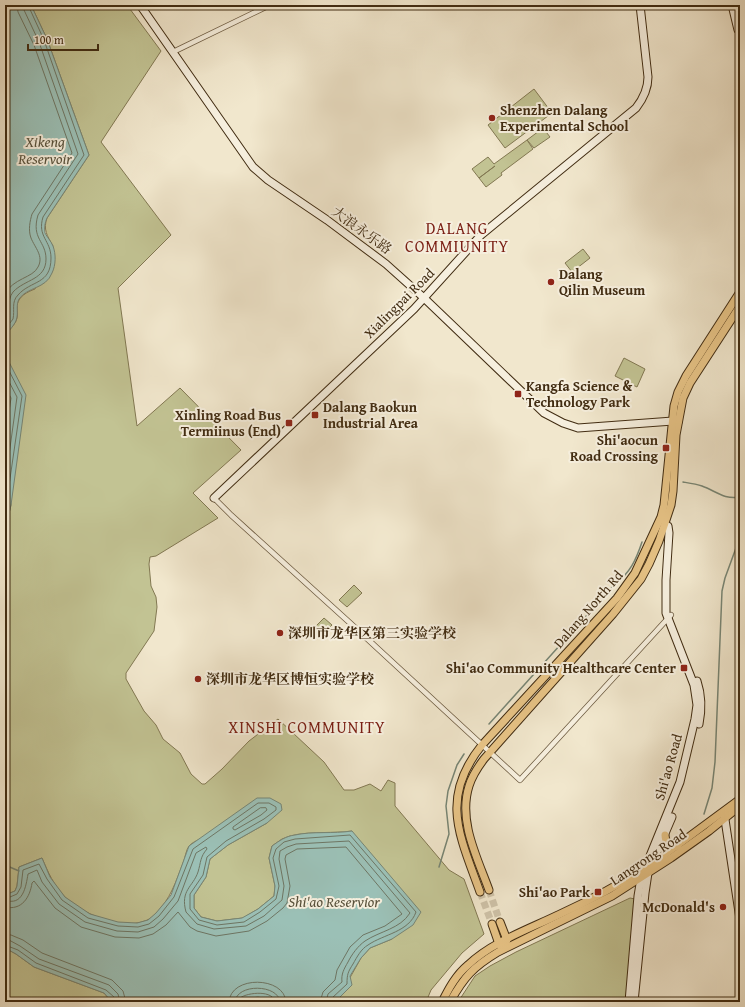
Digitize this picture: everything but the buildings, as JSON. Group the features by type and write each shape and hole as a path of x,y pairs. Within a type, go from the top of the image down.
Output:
{"main road":[{"name":"Dalang North Rd","path":"489,890 472,844 467,823 466,802 469,785 476,770 490,752 628,596 641,579 649,564 665,525 673,491 674,406 682,384 740,292"},
{"name":"Dalang North Rd","path":"480,892 458,828 456,808 459,787 465,770 482,745 617,598 635,573 661,517 664,505 675,422 686,390 740,306"},
{"path":"724,814 740,799"},
{"name":"Langrong Road","path":"652,864 709,822 740,806"},
{"name":"Langrong Road","path":"507,940 646,871 692,843 709,830 724,814"},
{"path":"665,835 665,840 669,844 678,846"},
{"name":"Langrong Road","path":"442,1002 453,981 464,968 479,956 602,901 641,878 646,871"},
{"path":"492,924 502,946 507,940 500,922"},
{"name":"Langrong Road","path":"450,1002 462,981 471,971 502,946"}],"street":[{"name":"大浪永乐路","path":"140,5 253,167 268,180 327,220 386,264 424,298 544,413 563,423 578,428 675,422"},
{"path":"173,52 270,5"},
{"name":"Xialingpai Road","path":"214,498 408,314 481,235 625,118 640,103 648,86 648,77 640,5"},
{"path":"732,5 740,32"},
{"path":"214,498 520,780 670,617"},
{"name":"Shi'ao Road","path":"646,871 652,864 665,835 687,776 701,707 701,695 698,685 665,606 669,529 665,525"},
{"name":"Shi'ao Road","path":"634,1002 646,871 680,782 696,712 694,685 670,617"},
{"path":"724,814 740,919"},
{"path":"629,1002 638,896 641,878"}],"green space":[{"path":"31,5 127,5 161,51 101,142 171,235 118,288 137,426 180,388 241,450 193,493 218,518 156,556 150,557 149,564 151,586 156,597 157,607 154,631 126,673 126,679 144,711 156,725 163,739 180,753 191,774 202,784 205,784 222,769 249,741 278,719 324,762 344,790 354,790 370,784 381,791 388,780 395,783 395,806 449,870 464,879 484,934 462,953 431,990 426,1002 332,1002 338,999 361,958 370,948 392,939 352,831 298,834 282,839 272,846 269,858 275,886 274,896 258,909 243,918 217,921 201,917 194,908 194,895 206,877 210,859 228,845 267,823 203,838 189,846 169,896 156,914 147,920 135,923 109,921 84,911 65,897 54,884 42,858 19,867 15,891 10,893 5,890 5,530 11,505 9,362 5,351 5,338 8,331 15,324 18,302 24,295 35,289 53,246 46,232 45,226 47,218 89,155 47,39"},
{"path":"534,89 552,113 505,148 488,125"},
{"path":"543,128 550,137 534,148 527,140"},
{"path":"527,140 533,149 501,173 502,175 486,187 472,169 488,157 494,164"},
{"path":"583,249 590,258 572,272 565,263"},
{"path":"624,358 645,369 637,387 615,376"},
{"path":"354,585 362,593 347,607 339,600"},
{"path":"324,618 332,625 318,639 310,632"},
{"path":"630,898 635,899 626,1002 458,1002 475,976 490,966 516,952"},
{"path":"5,948 34,967 104,993 112,1002 5,1002"}],"water":[{"name":"Xikeng Reservoir","path":"5,5 31,5 47,39 89,155 46,221 45,233 55,252 55,263 52,273 45,282 22,295 19,299 16,320 5,338"},
{"path":"5,351 26,395 11,505 5,530"},
{"name":"Shi'ao Reservior","path":"257,798 270,798 281,804 282,810 267,823 228,845 210,859 206,877 194,895 194,908 201,917 217,921 242,918 258,909 274,896 275,886 269,858 272,846 283,839 302,834 352,831 421,912 413,925 392,939 370,948 361,958 350,976 352,985 338,999 332,1002 280,1002 258,997 246,999 241,1002 112,1002 104,993 34,967 5,948 5,890 10,893 15,891 19,867 42,858 50,877 65,897 90,914 118,922 137,923 148,920 171,895 189,846"}],"waterway":[{"path":"683,482 702,486 725,496 734,498 740,497"},
{"path":"704,814 712,788 715,762 722,591 725,578 740,537"},
{"path":"489,724 615,584 629,571 642,542"},
{"path":"439,867 449,834 446,806 448,791 457,765 464,754"},
{"path":"5,865 19,871"}],"tunnel":[{"path":"489,890 500,922"},
{"path":"480,892 492,924"}],"place":[{"name":"Shenzhen Dalang Experimental School","path":"492,118"},
{"name":"Dalang Qilin Museum","path":"551,282"},
{"name":"Kangfa Science & Technology Park","path":"518,394"},
{"name":"Dalang Baokun Industrial Area","path":"315,415"},
{"name":"Xinling Road Bus Termiinus (End)","path":"289,423"},
{"name":"Shi'aocun Road Crossing","path":"666,448"},
{"name":"深圳市龙华区第三实验学校","path":"280,633"},
{"name":"Shi'ao Community Healthcare Center","path":"684,668"},
{"name":"深圳市龙华区博恒实验学校","path":"198,679"},
{"name":"Shi'ao Park","path":"598,892"},
{"name":"McDonald's","path":"723,907"}],"district":[{"name":"DALANG COMMIUNITY","path":"457,237"},
{"name":"XINSHI COMMUNITY","path":"307,727"}]}
